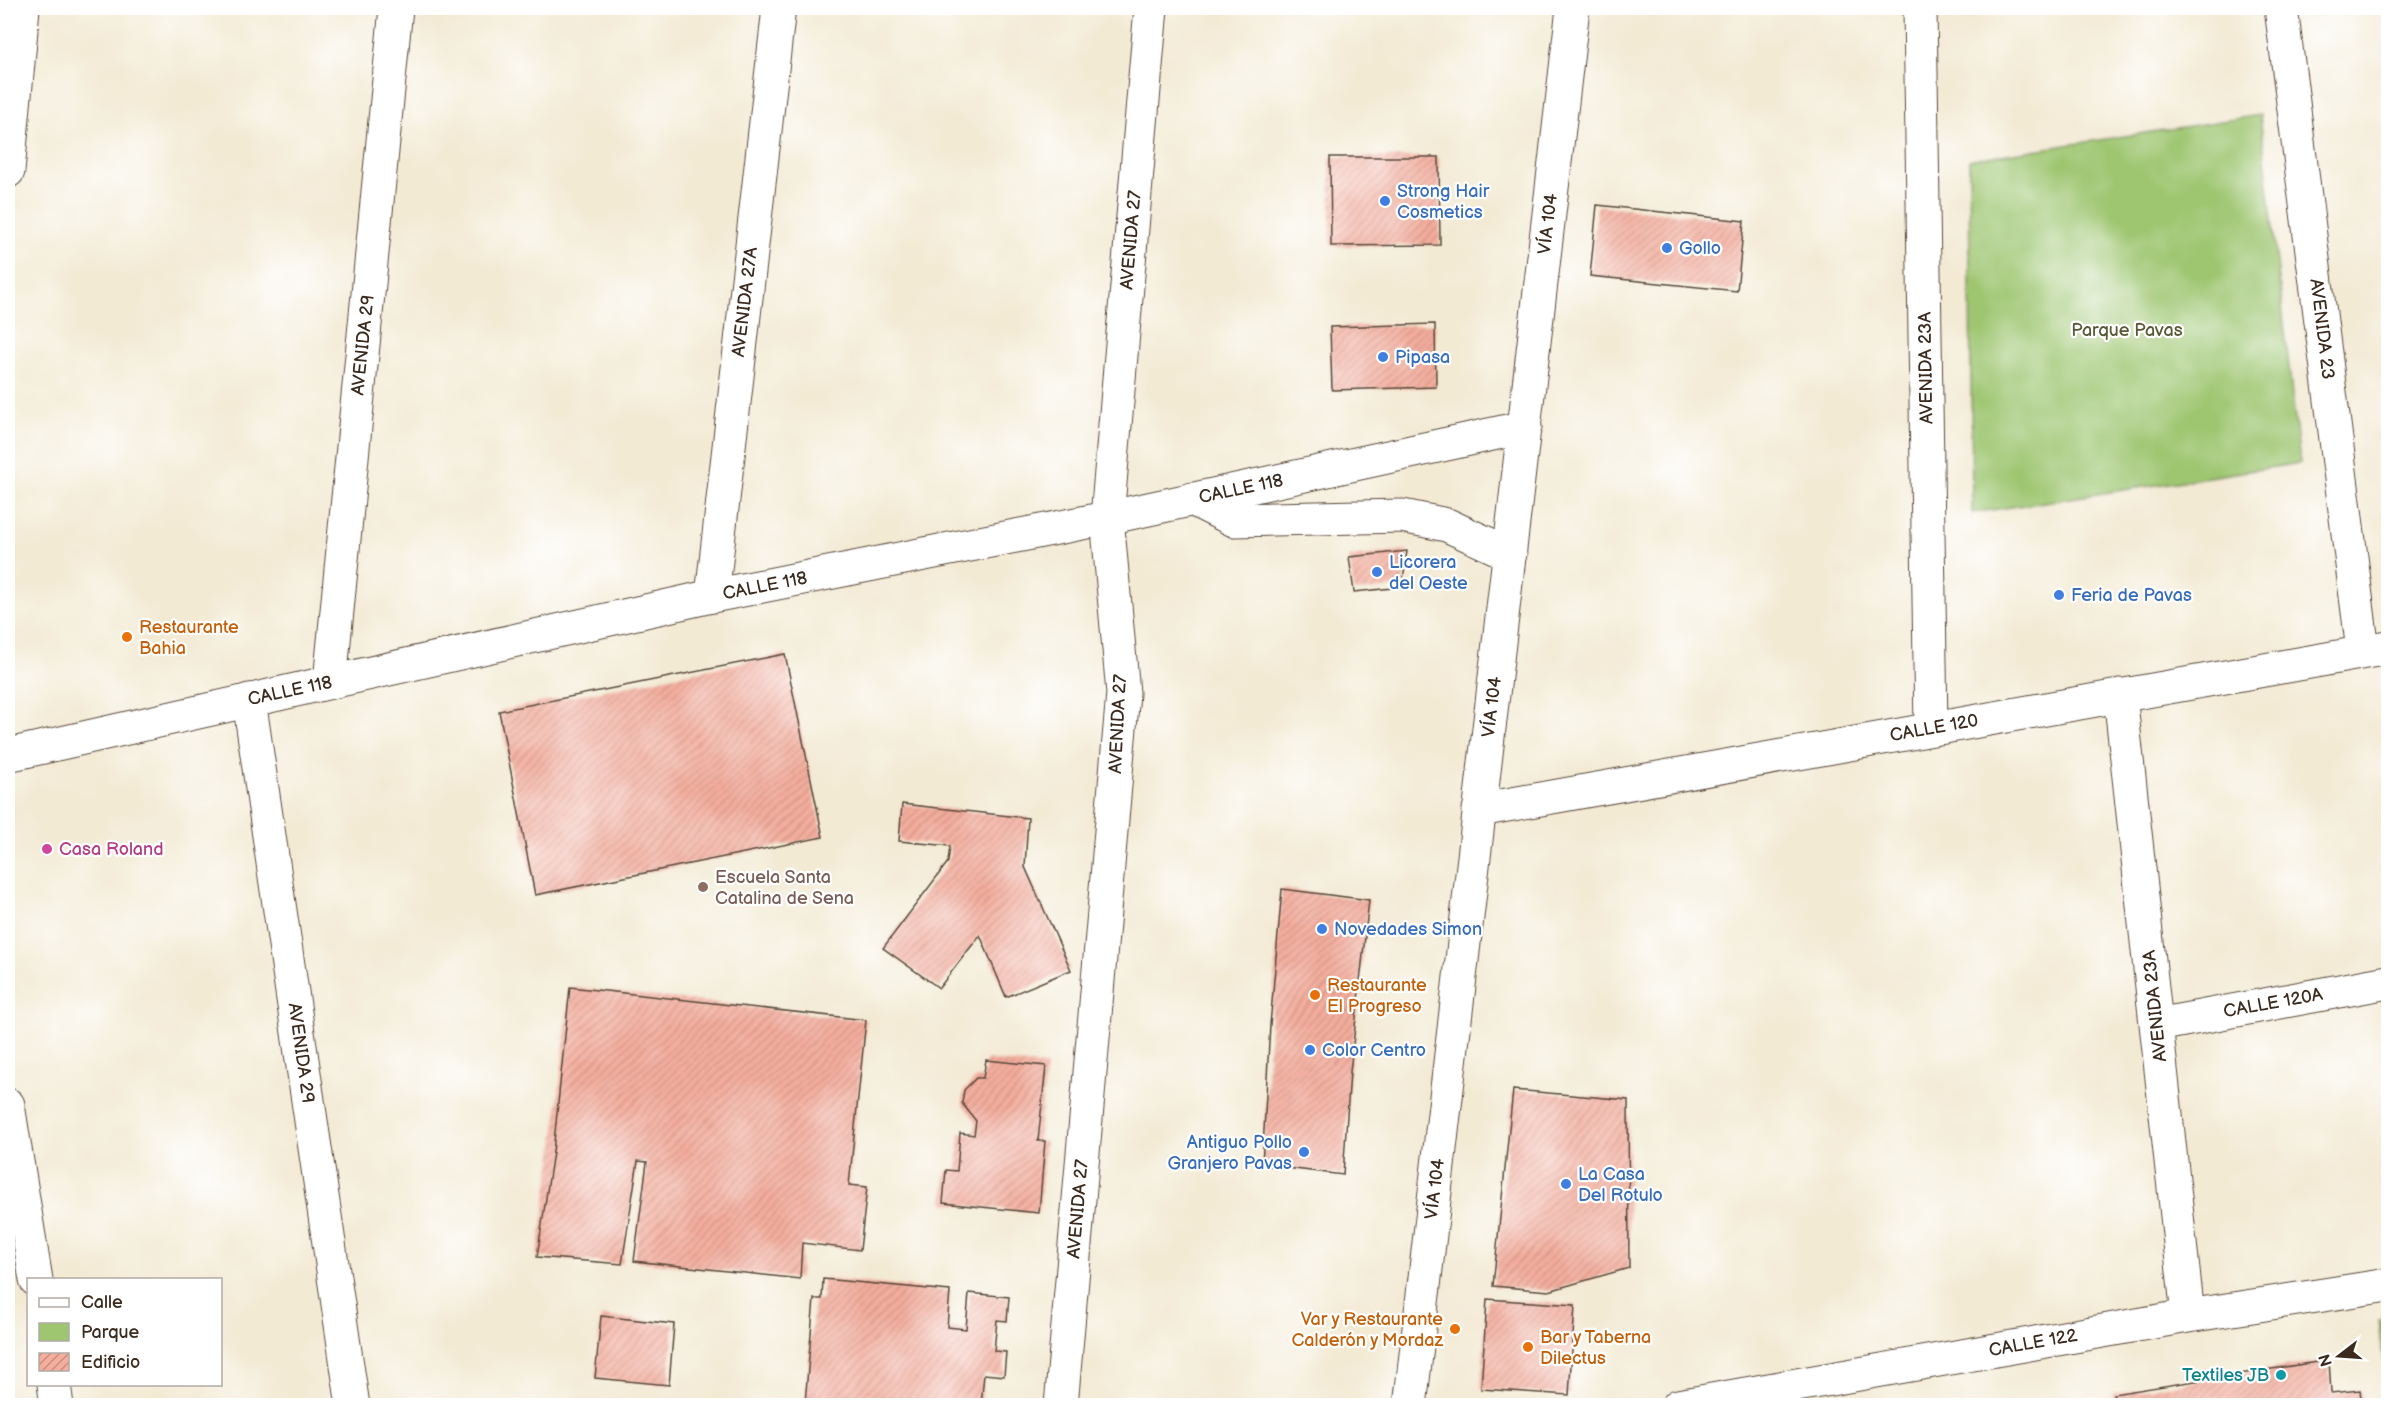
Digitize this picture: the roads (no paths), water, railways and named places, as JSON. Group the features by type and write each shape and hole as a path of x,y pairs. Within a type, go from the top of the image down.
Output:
{"street":[{"path":"8,171 23,8"},
{"name":"AVENIDA 29","path":"330,682 396,8"},
{"name":"AVENIDA 27A","path":"712,596 779,8"},
{"name":"AVENIDA 27","path":"1061,1406 1124,693 1107,518 1151,8"},
{"name":"VÍA 104","path":"1410,1406 1574,8"},
{"name":"AVENIDA 23A","path":"1920,8 1931,729"},
{"name":"AVENIDA 23","path":"2281,8 2376,650"},
{"name":"CALLE 118","path":"8,754 712,596 1107,518 1525,428"},
{"path":"1192,499 1234,520 1402,516 1447,525 1510,554"},
{"name":"CALLE 120","path":"1479,810 2376,650"},
{"name":"AVENIDA 23A","path":"2120,695 2188,1316"},
{"name":"AVENIDA 29","path":"249,700 353,1406"},
{"name":"CALLE 120A","path":"2157,1025 2388,982"},
{"path":"8,1105 36,1278"},
{"name":"CALLE 122","path":"1678,1406 2188,1316 2388,1285"},
{"path":"54,1386 57,1406"}],"place":[{"name":"Strong Hair Cosmetics","path":"1385,201"},
{"name":"Gollo","path":"1667,248"},
{"name":"Pipasa","path":"1383,357"},
{"name":"Licorera del Oeste","path":"1377,572"},
{"name":"Feria de Pavas","path":"2059,595"},
{"name":"Restaurante Bahia","path":"127,637"},
{"name":"Casa Roland","path":"47,849"},
{"name":"Escuela Santa Catalina de Sena","path":"703,887"},
{"name":"Novedades Simon","path":"1322,929"},
{"name":"Restaurante El Progreso","path":"1315,995"},
{"name":"Color Centro","path":"1310,1050"},
{"name":"Antiguo Pollo Granjero Pavas","path":"1304,1152"},
{"name":"La Casa Del Rotulo","path":"1566,1184"},
{"name":"Var y Restaurante Calderón y Mordaz","path":"1455,1329"},
{"name":"Bar y Taberna Dilectus","path":"1528,1347"},
{"name":"Textiles JB","path":"2281,1375"}],"park label":[{"name":"Parque Pavas","path":"2127,330"}]}
